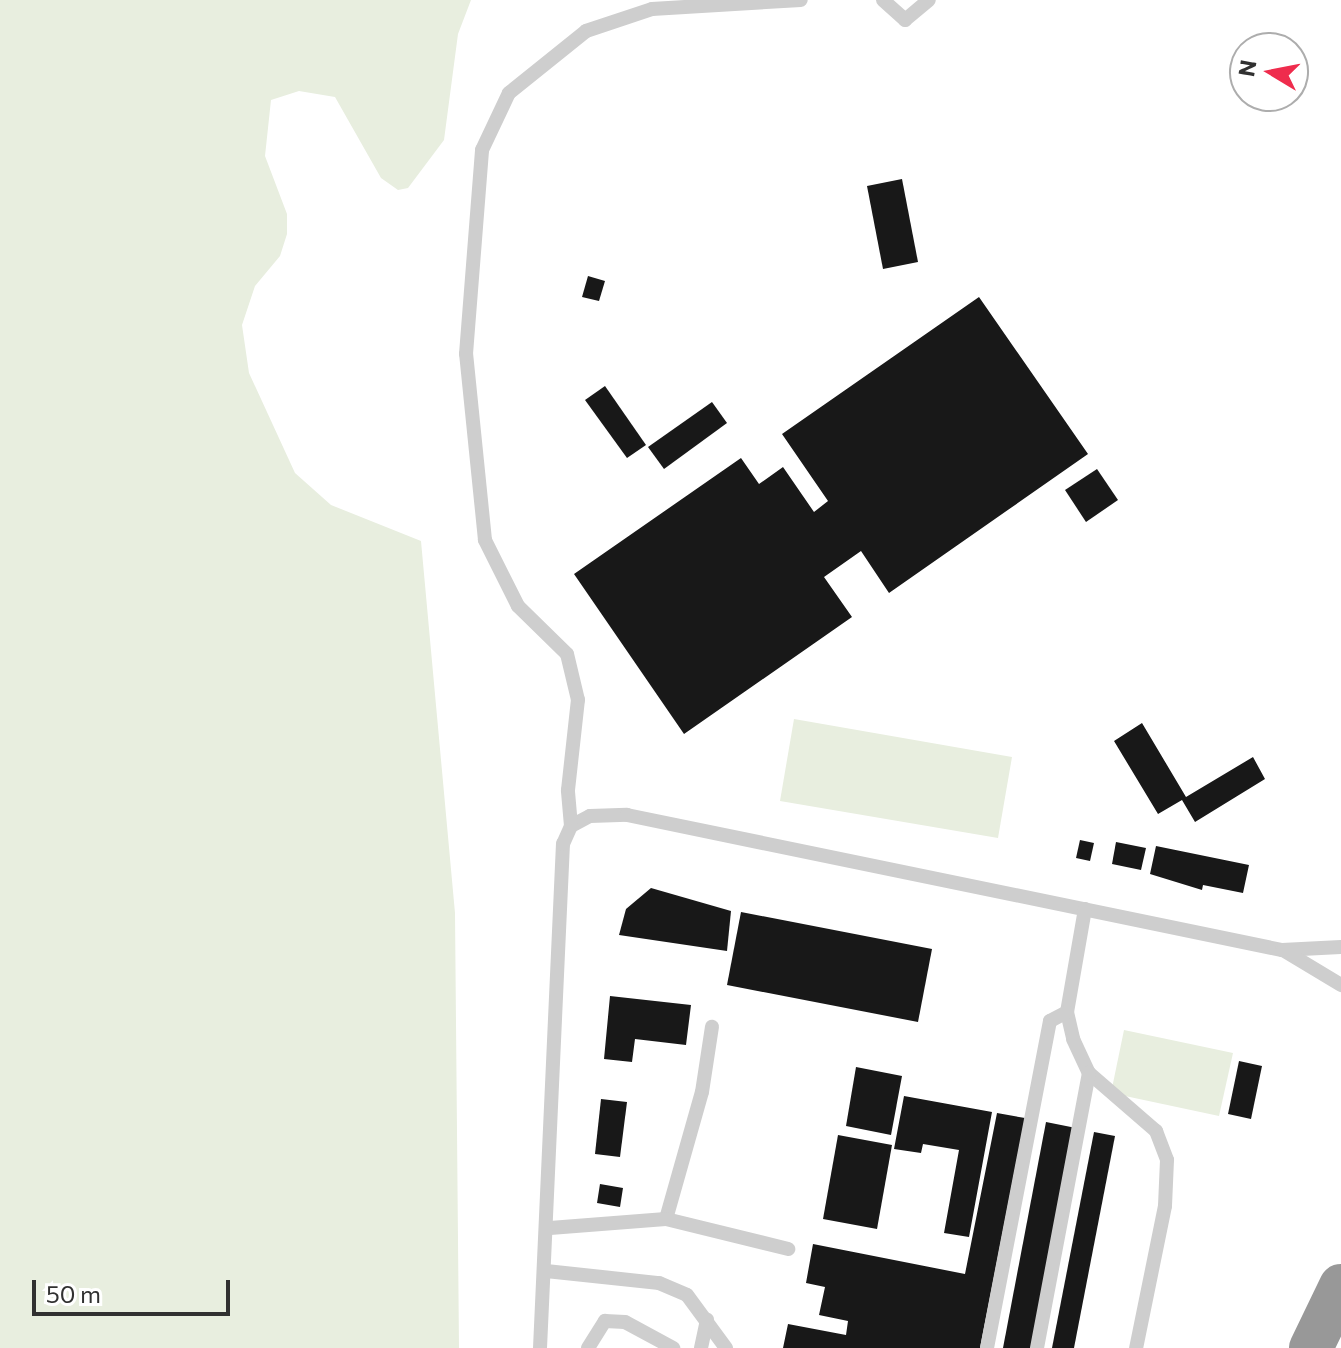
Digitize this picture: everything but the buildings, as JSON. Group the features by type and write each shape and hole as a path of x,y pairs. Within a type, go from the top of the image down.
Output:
{"highway":[{"path":"1311,1348 1341,1286"}],"lane":[{"path":"540,1348 550,1228 563,844 571,826 568,790 578,700 567,654 511,595 485,540 466,354 482,150 509,93 586,31 652,9 801,0"},
{"path":"883,0 905,20 929,0"},
{"path":"571,826 590,816 627,815 1282,950 1341,947"},
{"path":"1085,909 1067,1012 1089,1073 1156,1131 1167,1160 1165,1206 1136,1348"},
{"path":"1282,950 1341,985"},
{"path":"987,1348 1050,1021 1067,1012"},
{"path":"666,1219 702,1092 712,1027"},
{"path":"1037,1348 1089,1073"},
{"path":"550,1228 666,1219 788,1249"},
{"path":"546,1271 659,1283 687,1295 726,1348"},
{"path":"701,1348 707,1320"},
{"path":"588,1348 605,1321 625,1322 673,1348"}],"green space":[{"path":"0,0 471,0 458,34 444,140 408,188 398,190 381,178 335,97 299,91 271,100 265,156 287,214 287,234 280,256 255,286 242,325 249,373 295,473 331,505 421,541 455,913 459,1348 0,1348"},
{"path":"794,719 1012,757 998,838 780,801"},
{"path":"1124,1030 1233,1053 1219,1116 1111,1093"}]}
